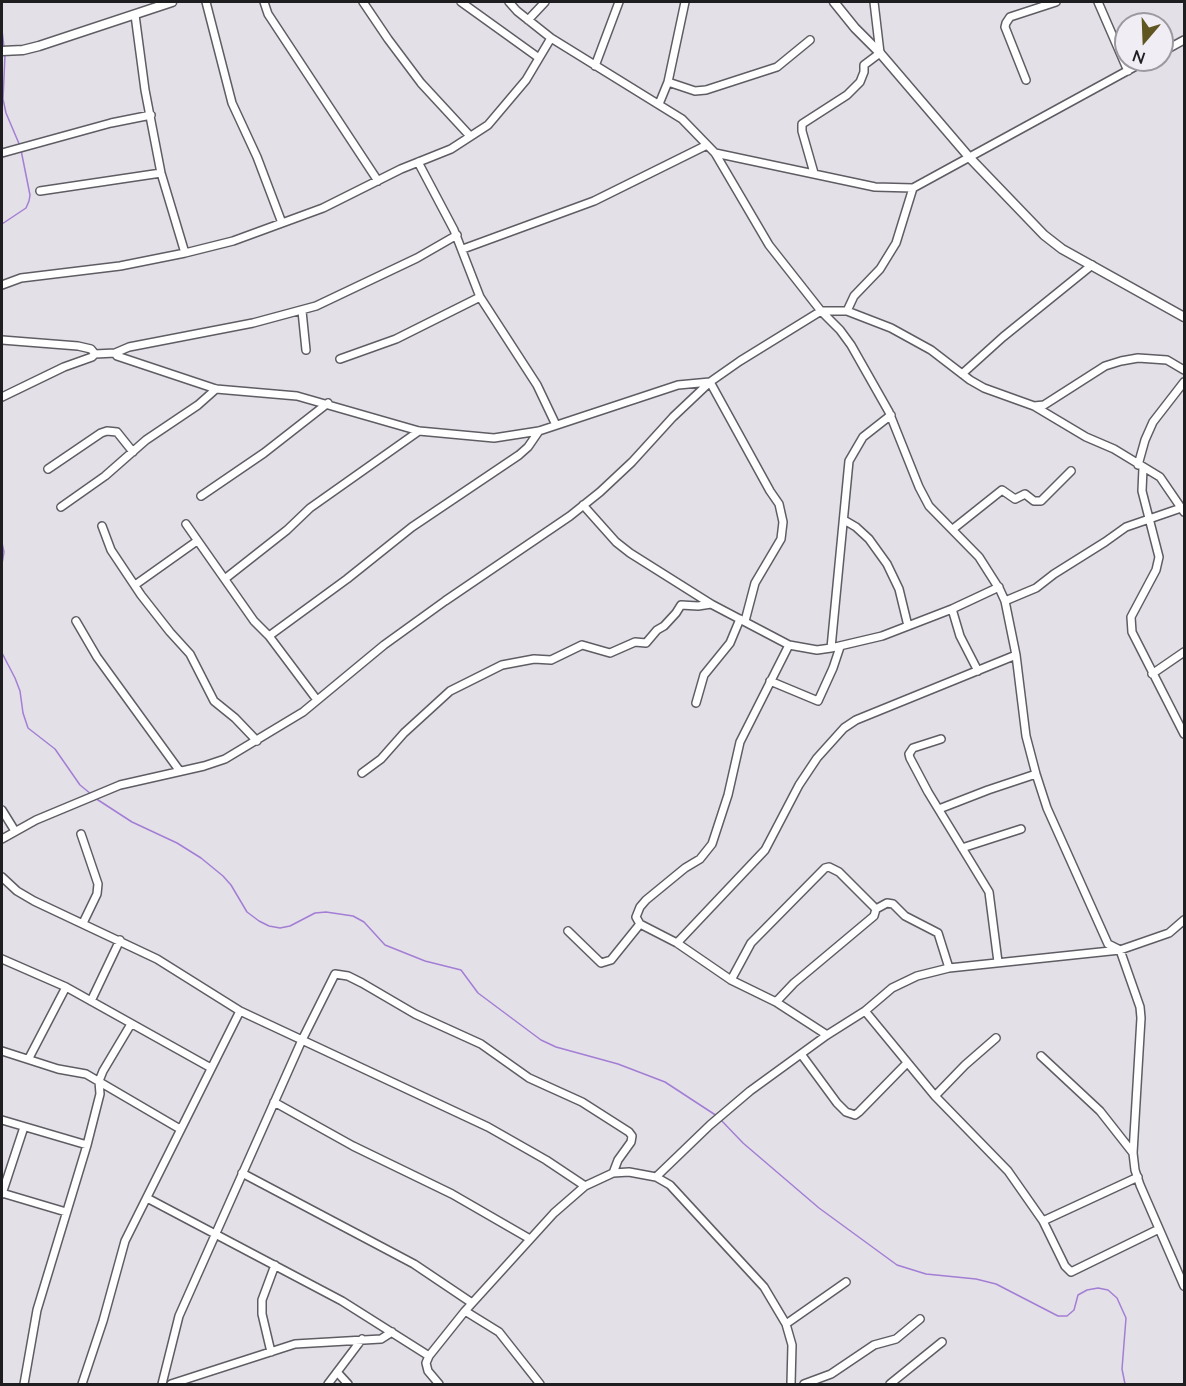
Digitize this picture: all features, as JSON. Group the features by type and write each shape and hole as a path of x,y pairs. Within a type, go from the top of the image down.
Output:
{"street":[{"path":"2,51 39,46 172,2"},
{"path":"206,2 232,104 257,157 282,223"},
{"path":"264,2 274,23 378,181"},
{"path":"363,2 421,83 470,136"},
{"path":"461,2 539,58"},
{"path":"509,2 551,38 682,119 716,153 769,245 851,345 891,415 919,487 929,506 979,557 999,587 1005,601 1016,655 1026,736 1035,774 1061,841 1108,944 1120,950 1140,1007 1133,1153 1138,1178 1185,1286"},
{"path":"528,20 545,2"},
{"path":"595,66 619,2"},
{"path":"659,104 668,82 685,2"},
{"path":"834,2 969,157 1044,234 1062,249 1185,317"},
{"path":"874,2 880,53"},
{"path":"1026,80 1005,27 1006,23 1010,17 1056,2"},
{"path":"1098,2 1114,38"},
{"path":"135,15 145,90 161,172 185,253"},
{"path":"2,285 34,276 120,266 185,253 232,241 323,208 418,162 451,149 488,125 526,80 551,38"},
{"path":"668,82 696,91 706,90 777,67 810,40"},
{"path":"814,173 802,124 847,95 860,82 864,65 880,53"},
{"path":"716,153 875,187 913,188 1124,72"},
{"path":"2,153 111,123 151,115"},
{"path":"463,249 594,201 708,145"},
{"path":"418,162 457,235 480,297 537,385 556,425"},
{"path":"40,191 161,172"},
{"path":"847,311 854,296 880,269 897,243 913,188"},
{"path":"2,396 95,354 115,353 129,347 302,311 417,258 457,235"},
{"path":"962,374 1003,337 1092,266"},
{"path":"340,359 396,339 480,297"},
{"path":"302,311 306,350"},
{"path":"2,839 36,820 120,785 225,759 303,712 384,645 600,492 710,382 821,311 847,311 891,328 921,344 984,388 1034,406 1086,437 1114,448 1160,477 1183,510 1149,518 1126,527 1053,574 1036,588 1005,601"},
{"path":"2,340 78,346 92,349 95,354"},
{"path":"115,353 117,356 216,389 297,396 328,403 419,431 494,438 539,431 678,385 710,382"},
{"path":"1034,406 1044,405 1105,366 1121,361 1138,358 1167,360 1185,370"},
{"path":"696,703 704,675 730,643 743,620 755,583 781,539 783,522 779,504 710,382"},
{"path":"1185,382 1154,422 1145,440 1141,466 1142,491 1159,557 1130,622 1132,632 1152,674 1185,734"},
{"path":"61,507 105,476 216,389"},
{"path":"201,496 264,453 328,403"},
{"path":"831,648 849,461 863,436 891,415"},
{"path":"48,468 107,431 117,432 134,452"},
{"path":"226,578 287,530 310,508 419,431"},
{"path":"269,636 347,579 412,527 519,455 539,431"},
{"path":"953,529 1002,490 1015,499 1025,494 1034,501 1041,501 1071,471"},
{"path":"582,506 616,542 630,553 711,604 789,645 818,650 882,636 952,609 999,587"},
{"path":"844,520 869,539 887,564 899,589 908,626"},
{"path":"186,525 226,578 254,621 269,636 318,700"},
{"path":"102,526 111,550 170,632 190,654 214,701 235,718 257,741"},
{"path":"135,585 197,541"},
{"path":"362,773 381,759 404,733 450,692 502,665 534,659 551,660 582,645 610,653 635,642 646,643 676,614 681,605 711,604"},
{"path":"952,609 960,636 978,671"},
{"path":"76,621 97,657 178,770"},
{"path":"789,645 740,742 728,795 712,844 700,859 685,868 646,900 637,914 637,921 677,943 731,980 777,1002 827,1035"},
{"path":"770,681 818,701 833,669 840,647"},
{"path":"1152,674 1185,652"},
{"path":"677,943 765,850 799,785 817,758 844,728 856,720 1016,655"},
{"path":"941,739 913,748 909,754 989,892 998,962"},
{"path":"939,809 1035,774"},
{"path":"2,810 15,831"},
{"path":"962,848 1021,829"},
{"path":"81,834 98,884 97,894 83,923"},
{"path":"731,980 751,943 825,868 829,867 839,872 876,909"},
{"path":"2,877 25,896 157,958 240,1011 488,1127 546,1160 585,1186"},
{"path":"777,1002 794,983 874,916 876,909 887,903 892,904 905,916 938,933 949,968"},
{"path":"656,1177 739,1100 827,1035 865,1011 892,988 917,976 949,968 1120,950 1168,933 1185,920"},
{"path":"568,931 601,963 611,960 640,924"},
{"path":"91,1001 120,940"},
{"path":"2,959 66,987 211,1068"},
{"path":"162,1384 179,1316 274,1102 335,974 348,976 415,1014 481,1044 529,1078 582,1102 629,1132 632,1136 631,1142 618,1160 613,1173"},
{"path":"29,1058 66,987"},
{"path":"82,1384 125,1241 240,1011"},
{"path":"865,1011 935,1096 1008,1171 1043,1221 1065,1266 1071,1272 1159,1229"},
{"path":"24,1384 38,1310 87,1144 100,1094 99,1081 131,1024"},
{"path":"935,1096 996,1038"},
{"path":"2,1051 58,1069 86,1074 180,1129"},
{"path":"801,1054 837,1103 846,1112 855,1115 907,1063"},
{"path":"1041,1056 1100,1111 1133,1153"},
{"path":"274,1102 353,1146 452,1194 530,1239"},
{"path":"2,1120 87,1144"},
{"path":"24,1127 2,1193 66,1212"},
{"path":"439,1384 428,1371 426,1364 429,1356 472,1303 554,1213 585,1186 613,1173 629,1172 656,1177 670,1185 764,1287 786,1324 792,1345 791,1384"},
{"path":"242,1173 414,1264 472,1303"},
{"path":"1043,1221 1138,1178"},
{"path":"147,1198 342,1301 429,1356"},
{"path":"271,1352 262,1314 262,1300 275,1265"},
{"path":"786,1324 846,1282"},
{"path":"465,1311 498,1332 540,1384"},
{"path":"804,1384 831,1374 874,1345 896,1340 920,1319"},
{"path":"171,1384 188,1382 296,1344 381,1339 392,1332"},
{"path":"328,1384 362,1339"},
{"path":"890,1384 942,1341"},
{"path":"337,1372 348,1384"}],"waterway":[{"path":"2,30 4,47"},
{"path":"5,55 3,99 6,113 20,146"},
{"path":"2,224 26,208 29,201 30,195 21,150"},
{"path":"2,543 4,552 2,564"},
{"path":"2,653 20,691 28,728 55,749 80,785 91,794"},
{"path":"95,798 132,822 177,843 201,858 223,876 247,912 259,921 280,928 290,926 315,913 326,912 353,916 364,922 385,945 425,961 461,970 478,993 541,1040 556,1047 618,1064 665,1082 717,1116"},
{"path":"720,1119 743,1143 819,1208 897,1265 926,1274 976,1279 996,1284 1058,1316 1067,1316 1074,1310 1078,1295 1087,1290 1098,1288 1108,1290 1117,1298 1126,1318 1122,1369 1125,1384"}]}
